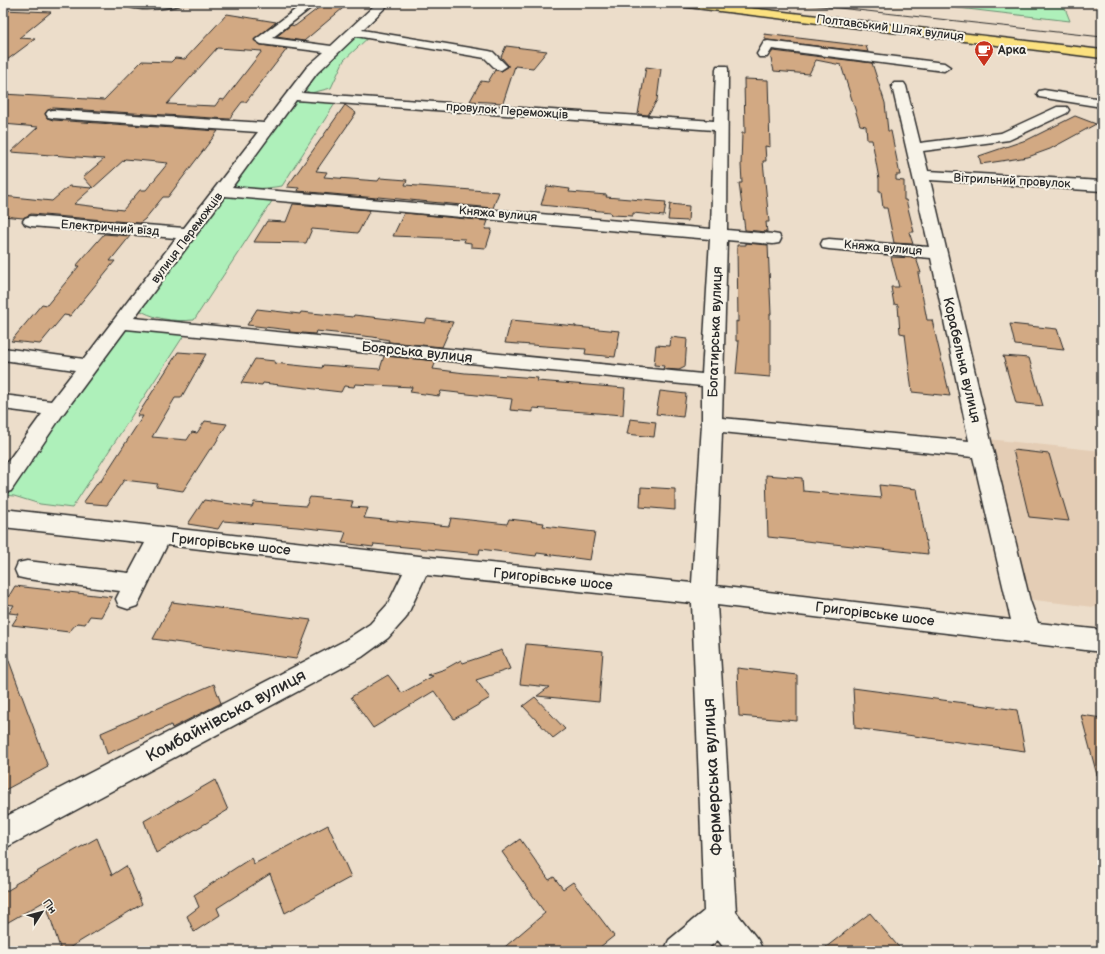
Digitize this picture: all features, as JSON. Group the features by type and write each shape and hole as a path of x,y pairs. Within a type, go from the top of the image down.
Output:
{"main road":[{"name":"Полтавський Шлях вулиця","path":"679,3 734,5 1102,49"},
{"name":"Полтавський Шлях вулиця","path":"734,5 1102,54"}],"street":[{"path":"130,3 158,6 175,3"},
{"path":"311,3 261,40 333,50"},
{"name":"вулиця Переможців","path":"3,485 56,409 223,191 312,70 384,3"},
{"path":"353,32 489,55 501,66"},
{"path":"763,54 768,45 944,67"},
{"name":"Богатирська вулиця","path":"704,594 719,234 722,69"},
{"name":"Корабельна вулиця","path":"899,86 913,148 921,175 937,253 982,450 1018,601 1028,632"},
{"path":"1044,94 1102,103"},
{"name":"провулок Переможців","path":"293,96 720,126"},
{"path":"913,148 1004,137 1062,110"},
{"path":"53,114 268,128"},
{"name":"Вітрильний провулок","path":"921,175 1102,186"},
{"name":"Княжа вулиця","path":"223,191 773,239"},
{"name":"Електричний вїзд","path":"31,221 190,234"},
{"name":"Княжа вулиця","path":"829,244 937,253"},
{"name":"Боярська вулиця","path":"123,323 712,381"},
{"path":"3,354 90,366"},
{"path":"3,402 56,409"},
{"path":"712,424 982,450"},
{"name":"Григорівське шосе","path":"3,518 419,565 704,594 1102,641"},
{"path":"27,570 132,591 160,536"},
{"name":"Комбайнівська вулиця","path":"3,834 353,649 379,632 397,611 419,565"},
{"name":"Фермерська вулиця","path":"704,594 720,918"},
{"path":"680,951 720,918 747,951"}],"shaded area":[{"path":"988,439 1102,451 1102,608 1026,599"}],"green space":[{"path":"940,3 1063,3 1070,21 950,7"},
{"path":"353,32 371,35 344,60 331,88 311,93 299,88"},
{"path":"305,96 338,99 282,186 255,188 228,184 288,102"},
{"path":"223,191 276,195 194,320 163,319 134,307"},
{"path":"123,323 188,329 72,508 40,504 14,496 3,495 3,485"}],"building":[{"path":"325,3 349,3 304,41 276,37 291,25 295,26"},
{"path":"3,10 51,12 19,38 35,39 3,63"},
{"path":"227,14 276,22 254,40 261,45 287,49 246,102 242,102 229,119 53,108 45,113 47,118 53,120 218,131 168,197 163,197 140,223 31,214 23,218 3,216 3,196 52,201 69,186 92,188 74,204 123,210 140,190 146,190 168,163 125,159 93,188 83,177 104,159 11,152 38,127 3,124 3,94 104,100 142,61 171,62 175,58 185,59","holes":["217,48 262,51 224,100 220,99 215,106 167,104"]},
{"path":"764,34 866,46 868,52 766,40"},
{"path":"506,46 547,51 533,68 515,66 503,103 470,101 481,81 488,82 495,70 501,71 508,67 501,57"},
{"path":"773,51 872,63 885,103 888,131 891,131 900,175 896,175 896,180 904,181 904,200 906,200 914,232 909,232 913,244 894,243 887,208 883,208 881,191 879,191 879,179 872,140 867,140 866,126 860,125 841,65 816,60 809,74 774,71 770,55"},
{"path":"646,67 661,69 657,100 648,115 638,114"},
{"path":"744,79 768,80 770,147 765,146 766,161 763,161 769,222 766,222 767,232 745,230 739,183 742,183 742,133 745,133"},
{"path":"345,105 356,113 316,171 327,172 324,177 378,181 380,178 407,180 405,185 499,192 493,208 298,191 299,188 287,187"},
{"path":"1075,116 1096,124 1050,149 1028,157 981,164 979,156 1029,139"},
{"path":"547,186 570,189 569,192 607,195 606,197 666,202 664,216 633,213 633,216 611,215 610,212 541,205"},
{"path":"293,204 370,210 358,233 312,229 306,243 254,242 267,221 286,222"},
{"path":"670,204 689,206 688,221 668,220"},
{"path":"404,213 488,221 485,229 492,229 486,248 471,247 471,243 464,242 465,239 393,236"},
{"path":"104,234 130,236 110,261 115,261 70,316 64,315 40,344 11,341 42,304 47,305 79,266 76,266"},
{"path":"746,243 768,245 771,314 770,377 736,374 739,341 736,341 736,321 738,322 737,245 746,245"},
{"path":"891,257 916,258 921,273 918,273 927,320 932,320 950,396 912,392 905,334 900,333 898,305 894,304 891,287 899,287"},
{"path":"257,309 300,314 301,312 353,317 354,315 425,323 427,319 453,322 442,347 388,342 389,340 373,337 316,331 315,334 289,332 290,330 247,325"},
{"path":"511,320 620,331 615,357 585,354 586,349 505,343"},
{"path":"1010,324 1057,329 1064,350 1015,345"},
{"path":"671,337 687,339 685,367 679,370 663,369 664,366 654,365 656,345 670,346"},
{"path":"178,352 206,354 181,398 175,398 152,437 187,440 192,432 197,433 205,421 227,424 212,449 210,449 183,491 156,487 158,484 124,480 107,505 83,503 99,481 101,481 143,416 137,416"},
{"path":"384,356 436,361 433,369 465,373 538,378 537,381 625,388 623,415 533,408 533,412 510,410 512,399 441,391 439,396 410,392 412,387 355,384 354,387 344,386 341,392 263,383 262,385 241,383 255,359 275,361 274,363 322,368 323,365 380,369"},
{"path":"1003,356 1029,358 1043,406 1016,403"},
{"path":"660,391 686,394 683,417 656,414"},
{"path":"630,419 656,422 654,437 627,434"},
{"path":"1013,450 1049,454 1069,521 1029,517"},
{"path":"766,475 802,478 803,491 881,498 879,485 917,489 928,554 768,537"},
{"path":"641,487 675,489 675,510 640,507"},
{"path":"310,497 353,501 351,507 368,508 364,518 449,526 451,518 507,524 509,519 544,523 543,526 595,532 590,560 537,553 536,556 480,549 479,554 374,544 373,547 342,543 346,532 297,527 223,521 218,529 188,524 204,500 252,507 254,502 306,506"},
{"path":"15,586 112,597 101,617 90,616 85,624 77,623 69,632 12,625 19,614 9,613 14,605 4,604"},
{"path":"172,602 311,620 296,659 153,639"},
{"path":"526,644 603,651 599,702 537,696 549,687 520,684"},
{"path":"5,650 48,767 3,791 3,651"},
{"path":"502,650 510,669 476,680 490,698 454,719 434,691 373,728 351,697 388,675 402,693 433,676 427,675 445,669 461,660 463,663"},
{"path":"737,668 797,675 797,721 739,716"},
{"path":"214,684 221,703 172,728 171,725 107,754 101,733"},
{"path":"853,688 1017,710 1025,751 855,728"},
{"path":"535,697 565,729 553,738 523,706"},
{"path":"1081,715 1102,718 1102,774 1097,775"},
{"path":"215,780 228,810 156,853 144,821"},
{"path":"328,825 351,877 285,913 270,874 217,908 220,915 194,932 187,916 199,907 194,895 251,858 254,864"},
{"path":"97,838 112,875 126,866 142,904 64,951 61,951 45,901 3,925 3,893 15,886 15,884"},
{"path":"520,839 549,880 554,877 563,889 573,882 614,936 595,951 500,951 545,913 502,852"},
{"path":"870,913 902,951 821,951"}],"tram line":[{"path":"794,3 1102,37"}],"place":[{"name":"Арка","path":"984,67"}]}
